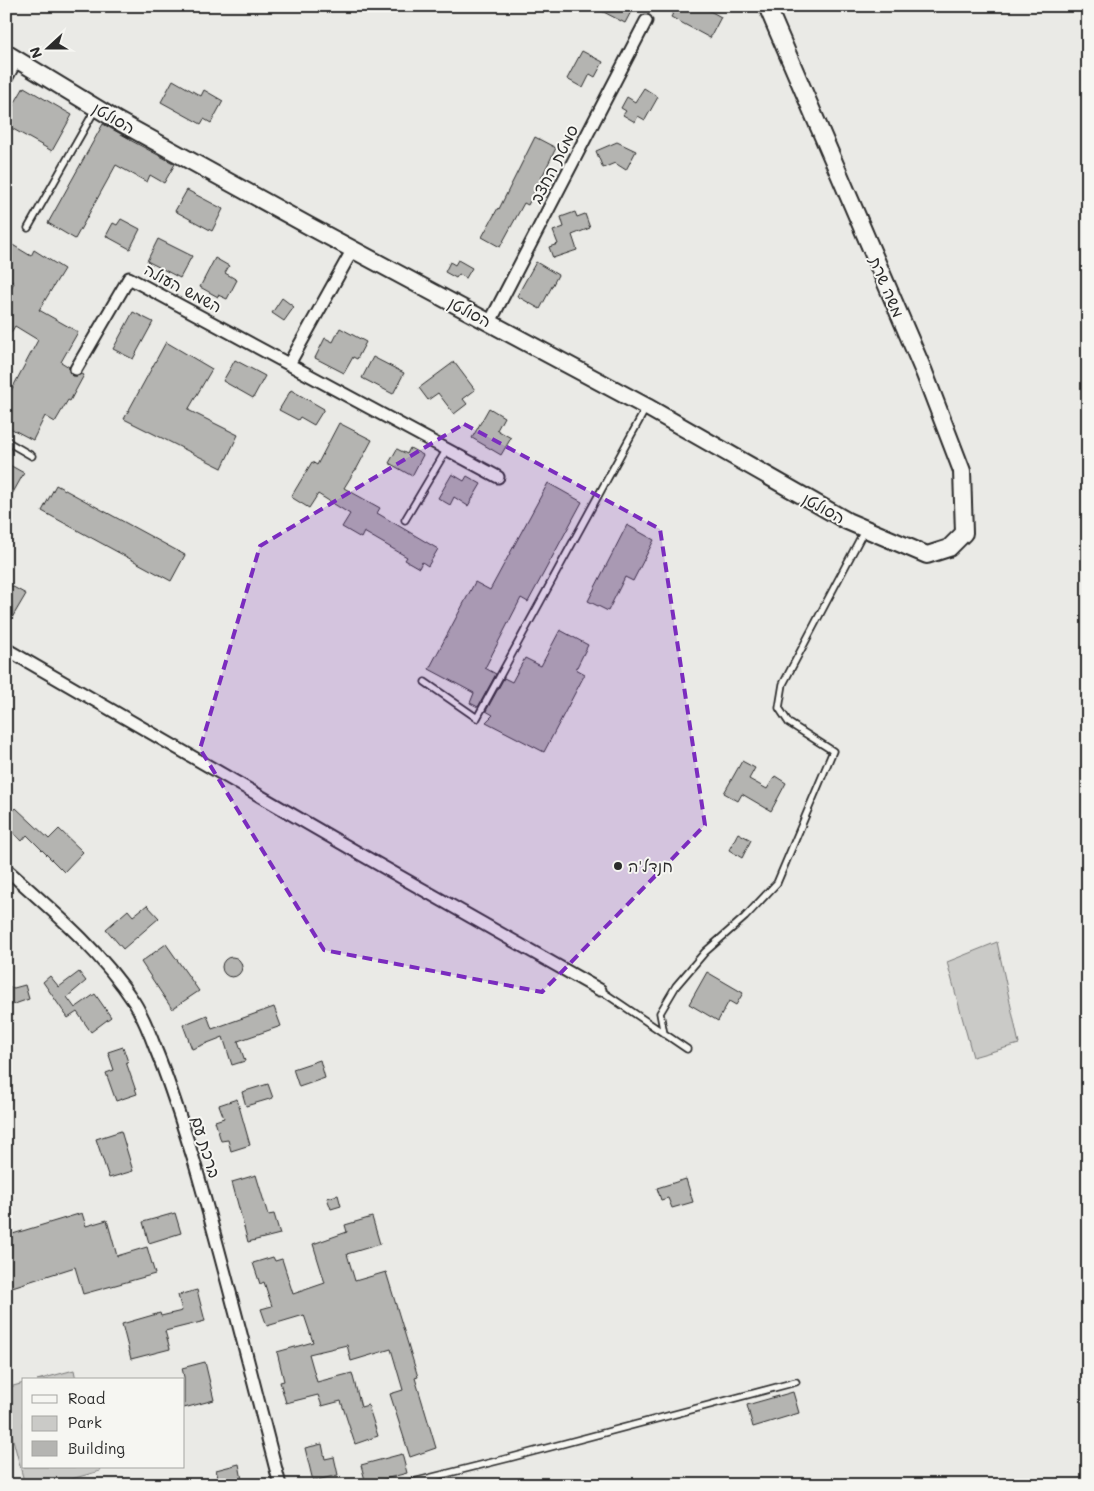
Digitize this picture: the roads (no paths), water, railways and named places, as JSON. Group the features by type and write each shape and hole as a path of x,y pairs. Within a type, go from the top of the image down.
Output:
{"street":[{"name":"משה שרת","path":"767,6 924,372 962,471 964,533 950,548 927,555"},
{"name":"סמטת החצב","path":"490,322 646,21"},
{"name":"הסולטן","path":"12,56 118,122 647,407 847,521 927,555"},
{"path":"6,79 12,56"},
{"path":"289,364 353,249"},
{"name":"השמש העולה","path":"76,369 129,278 498,477"},
{"path":"6,648 362,855 600,990"},
{"name":"ברכת עם","path":"6,869 62,919 102,960 135,1004 152,1040 170,1084 196,1169 280,1485"}],"lane":[{"path":"28,228 96,108"},
{"path":"425,682 477,718 647,407"},
{"path":"6,441 32,456"},
{"path":"405,520 447,449"},
{"path":"664,1034 660,1013 676,986 704,952 745,917 777,883 833,751 789,723 779,708 783,684 866,529"},
{"path":"600,990 687,1049"},
{"path":"401,1485 500,1461 796,1382"}],"place":[{"name":"חנדל'ה","path":"618,866"}]}
